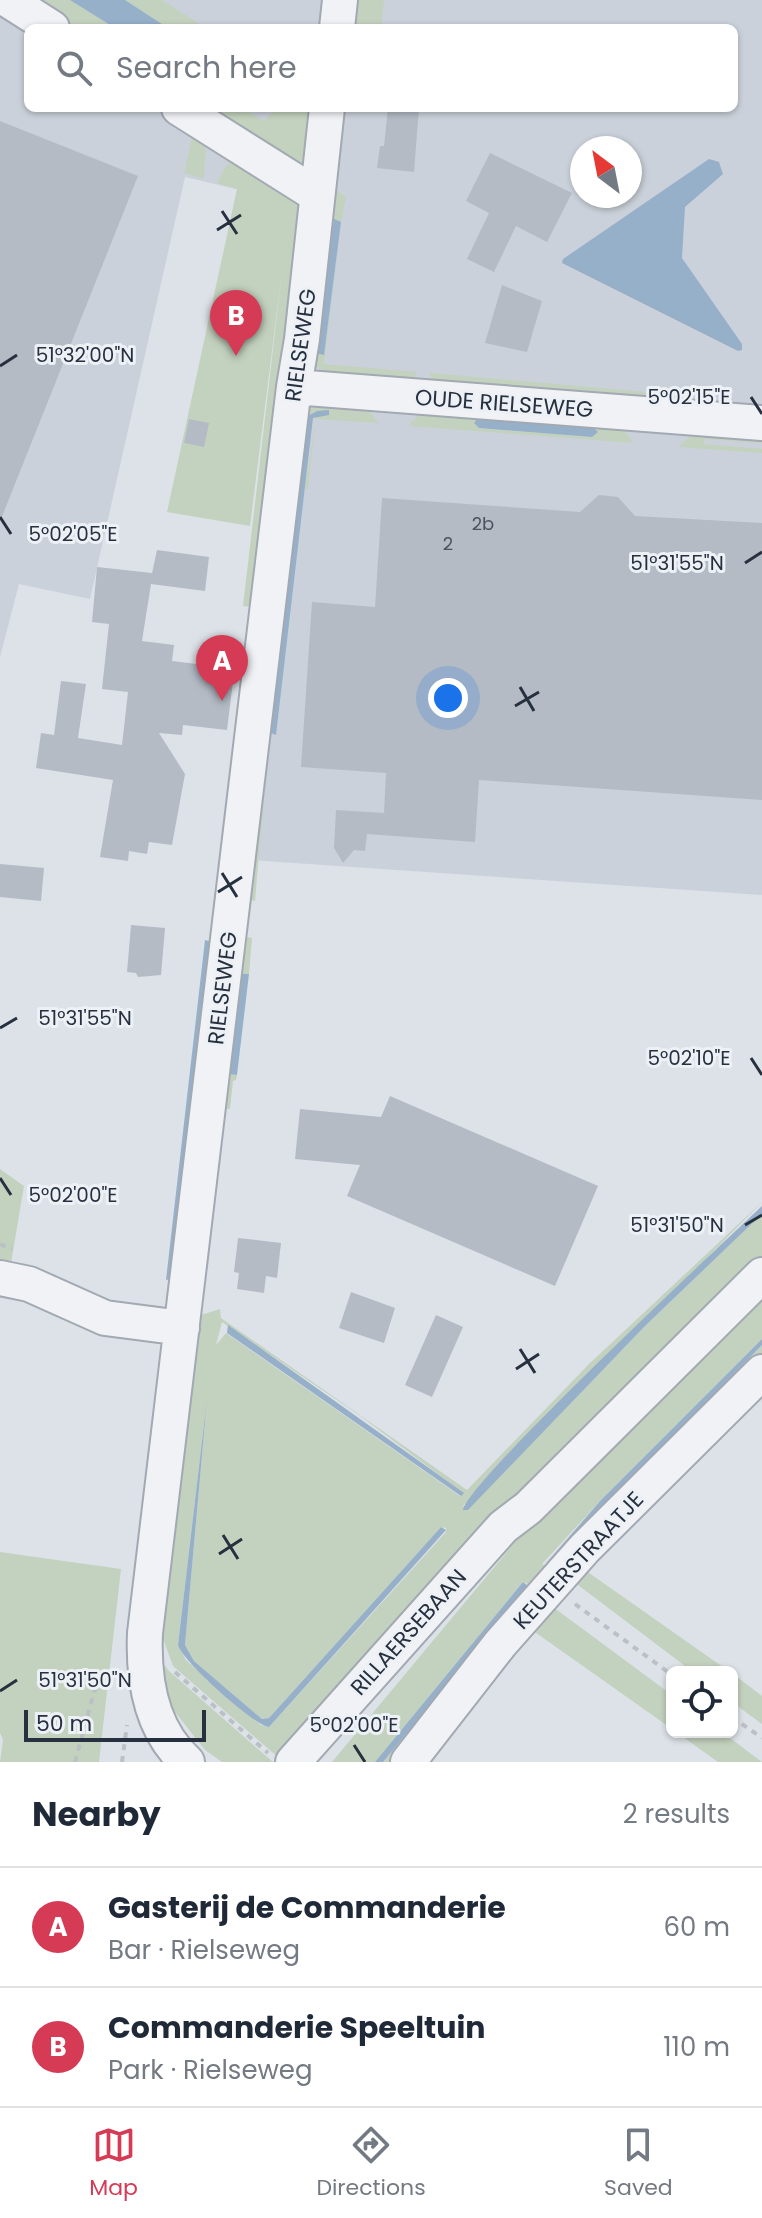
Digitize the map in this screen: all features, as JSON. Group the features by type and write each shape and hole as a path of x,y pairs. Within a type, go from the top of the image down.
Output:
{"street":[{"path":"8,0 46,24"},
{"path":"337,24 340,0"},
{"path":"185,112 317,195"},
{"name":"RIELSEWEG","path":"187,1762 158,1719 158,1676 145,1633 302,339 327,112"},
{"name":"OUDE RIELSEWEG","path":"294,387 762,423"},
{"name":"RILLAERSEBAAN","path":"293,1762 493,1538 528,1508 762,1275"},
{"path":"0,1278 29,1284 105,1318 182,1328"},
{"name":"KEUTERSTRAATJE","path":"408,1762 551,1586 762,1372"},
{"name":"RILLAERSEBAAN","path":"323,1762 513,1535 528,1508"}],"path":[{"path":"551,1586 666,1671"},
{"path":"75,1762 101,1680 118,1672 158,1676 279,1762"},
{"path":"738,1721 762,1738"}],"shaded area":[{"path":"0,0 762,0 762,895 249,860 330,211 185,177 90,599 19,584 0,657"}],"green space":[{"path":"22,0 70,0 109,24 60,24"},
{"path":"125,0 162,0 200,24 162,24"},
{"path":"349,0 384,0 381,24 346,24"},
{"path":"200,112 249,112 264,121 272,112 316,112 305,161 295,166"},
{"path":"336,112 346,112 336,190 346,197 341,222 334,221 326,271 324,354 339,241 324,364 417,372 411,386 333,379 306,358"},
{"path":"183,129 206,141 204,179 184,173 192,137"},
{"path":"233,160 292,190 303,209 252,607 243,606 282,272 250,526 167,512 237,189 217,183 225,167"},
{"path":"430,374 691,396 687,404 435,388"},
{"path":"327,401 362,402 379,423 316,419 308,489 305,489 317,411 308,417 267,770 258,765 300,414"},
{"path":"426,407 617,422 634,443 408,426","holes":["474,424 595,428 598,432 592,437 479,428"]},
{"path":"698,429 762,434 762,443 704,439 703,444 762,449 762,453 678,447"},
{"path":"264,796 255,901 251,900 246,937 252,938 249,974 243,974 230,1073 237,1075 233,1081 230,1109 218,1108 254,800"},
{"path":"0,1169 24,1186 10,1269 0,1266"},
{"path":"762,1202 463,1506 467,1510 645,1326 762,1214 762,1258 689,1328 280,1759 173,1666 161,1633 194,1317 220,1309 221,1318 467,1490 589,1364","holes":["222,1322 359,1415 463,1493 460,1496 226,1333 216,1345","207,1399 185,1645 194,1661 262,1719 269,1718 441,1527 446,1528 446,1532 269,1727 261,1725 186,1660 178,1645"]},
{"path":"762,1293 762,1339 601,1500 542,1564 546,1566 633,1473 762,1345 762,1365 400,1762 383,1762 528,1584 523,1582 375,1762 332,1762 526,1529"},
{"path":"0,1552 121,1569 99,1762 0,1762 3,1740 0,1733"},
{"path":"582,1568 721,1666 685,1666 574,1582"},
{"path":"553,1607 666,1691 666,1725 532,1630"},
{"path":"160,1659 169,1671 273,1762 222,1762 205,1750 171,1707 163,1688"},
{"path":"738,1678 762,1696 762,1724 738,1706"},
{"path":"684,1738 730,1738 762,1762 718,1762"}],"water":[{"path":"70,0 125,0 162,24 109,24"},
{"path":"709,159 719,162 723,174 685,207 682,258 742,344 742,350 738,351 562,263 563,259 637,208 642,208 642,205"},
{"path":"334,219 341,222 324,355 315,353"},
{"path":"329,410 329,415 313,418 276,735 271,733 303,434 308,416"},
{"path":"478,418 593,427 598,432 592,437 479,428 474,423"},
{"path":"205,940 212,942 170,1279 166,1280"},
{"path":"242,974 249,974 237,1075 230,1074"},
{"path":"762,1206 762,1214 645,1326 468,1510 463,1510 475,1490 549,1411"},
{"path":"228,1325 464,1493 461,1496 227,1333"},
{"path":"762,1339 762,1345 542,1568 601,1500"},
{"path":"207,1399 185,1645 194,1661 262,1719 269,1718 441,1527 446,1530 269,1727 249,1716 220,1692 178,1645"},
{"path":"523,1582 528,1586 383,1762 375,1762"}],"building":[{"path":"388,112 419,112 414,172 377,168 380,146 384,146"},
{"path":"0,121 138,176 1,519 0,519"},
{"path":"490,153 570,192 547,242 516,226 494,272 467,259 489,213 466,201"},
{"path":"502,285 542,301 527,352 485,343"},
{"path":"189,419 209,423 204,447 184,443"},
{"path":"599,495 618,497 635,516 762,523 762,800 479,780 475,842 367,834 365,851 354,850 343,863 334,848 336,810 384,813 386,773 301,767 312,602 375,607 382,498 580,512"},
{"path":"157,550 209,557 205,591 151,584 142,641 174,645 172,661 205,665 213,659 235,665 227,730 183,725 182,735 159,733 185,774 172,845 149,842 147,854 129,851 128,861 100,857 113,780 36,768 41,733 54,735 61,681 86,684 78,738 122,745 128,692 102,689 109,624 92,622 97,567 152,573 151,578"},
{"path":"0,864 44,868 41,901 0,897"},
{"path":"131,925 165,928 161,975 138,977 136,973 127,972"},
{"path":"390,1096 598,1186 555,1286 347,1196 360,1165 295,1159 300,1109 381,1117"},
{"path":"238,1238 281,1243 277,1278 266,1276 264,1293 237,1289 239,1273 234,1272"},
{"path":"351,1292 395,1308 384,1343 339,1328"},
{"path":"436,1315 463,1327 432,1397 405,1385"}],"place":[{"name":"Commanderie Speeltuin","path":"236,356"},
{"name":"Gasterij de Commanderie","path":"222,701"}]}
